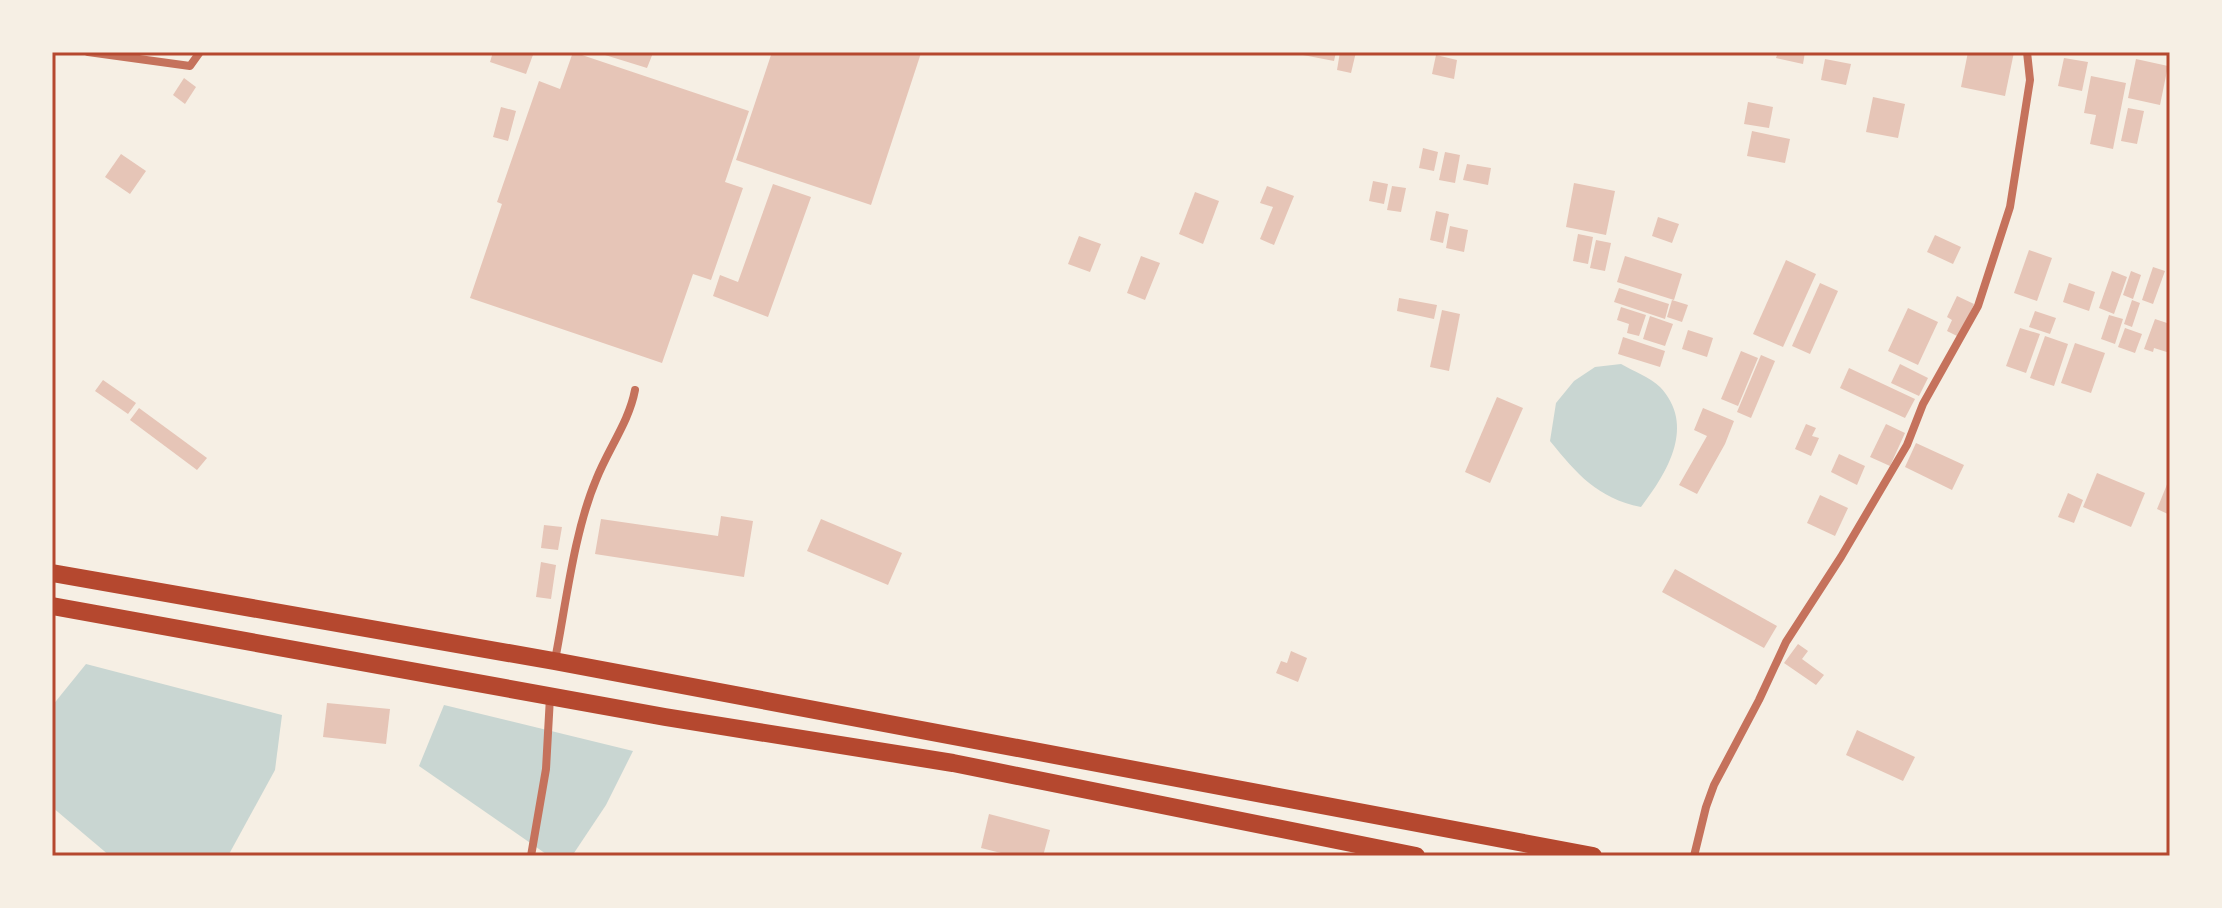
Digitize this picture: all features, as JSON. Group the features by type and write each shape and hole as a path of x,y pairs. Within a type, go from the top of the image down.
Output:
{"highway":[{"path":"52,573 554,661 1593,856"},
{"path":"52,606 550,696 953,763 1416,856"}],"street":[{"path":"88,52 190,66 200,52"},
{"path":"1694,856 1714,785 1786,642 1907,445 1923,404 1978,306 2010,207 2030,80 2027,52"},
{"path":"554,661 595,481 632,407 635,390"},
{"path":"531,856 546,769 550,696"}],"shaded area":[{"path":"1621,364 1660,387 1671,402 1676,417 1677,432 1668,464 1641,507 1600,491 1569,464 1550,441 1556,403 1574,381 1595,367"},
{"path":"86,664 282,715 275,770 228,856 110,856 52,807 52,706"},
{"path":"444,705 633,751 606,805 572,856 549,856 419,766"}],"building":[{"path":"493,52 534,52 526,74 490,62"},
{"path":"573,52 749,111 725,182 743,188 711,280 693,274 662,363 470,298 502,204 497,202 539,81 560,89"},
{"path":"606,52 653,53 647,68 605,55"},
{"path":"772,52 921,53 871,205 736,160"},
{"path":"1303,52 1336,52 1334,61 1303,55"},
{"path":"1340,52 1356,52 1351,73 1337,70"},
{"path":"1778,52 1805,52 1803,64 1776,58"},
{"path":"1968,52 2014,52 2005,96 1961,87"},
{"path":"1436,55 1457,60 1454,79 1432,74"},
{"path":"2064,58 2088,62 2082,91 2058,86"},
{"path":"1825,59 1851,64 1846,85 1821,80"},
{"path":"2136,59 2168,66 2160,105 2128,98"},
{"path":"2091,76 2126,83 2113,149 2090,144 2096,115 2084,113"},
{"path":"184,78 196,87 185,104 173,95"},
{"path":"1873,97 1905,104 1898,138 1866,132"},
{"path":"1748,102 1773,107 1769,128 1744,124"},
{"path":"501,107 516,111 508,141 493,137"},
{"path":"2128,108 2144,111 2137,144 2121,141"},
{"path":"1752,131 1790,139 1785,163 1747,156"},
{"path":"1423,148 1438,152 1434,171 1419,168"},
{"path":"1445,152 1460,155 1455,183 1439,180"},
{"path":"121,154 146,171 130,194 105,177"},
{"path":"1467,164 1491,168 1488,185 1463,180"},
{"path":"1373,181 1388,184 1384,204 1369,201"},
{"path":"1574,183 1615,191 1606,235 1566,227"},
{"path":"773,184 811,197 768,317 713,296 720,275 738,282"},
{"path":"1267,186 1294,196 1274,245 1260,239 1273,207 1260,203"},
{"path":"1392,186 1406,188 1401,212 1387,210"},
{"path":"1195,192 1219,201 1203,244 1179,234"},
{"path":"1436,211 1449,214 1443,243 1430,240"},
{"path":"1658,217 1679,224 1672,243 1652,236"},
{"path":"1450,226 1468,230 1464,252 1446,248"},
{"path":"1578,234 1593,237 1588,264 1573,261"},
{"path":"1935,235 1961,247 1953,264 1927,252"},
{"path":"1079,236 1101,244 1090,272 1068,264"},
{"path":"1596,240 1611,243 1605,271 1590,268"},
{"path":"2029,250 2052,258 2037,301 2014,293"},
{"path":"1141,256 1160,263 1145,300 1127,293"},
{"path":"1625,256 1682,274 1674,300 1617,282"},
{"path":"1786,260 1816,274 1783,347 1753,334"},
{"path":"2153,267 2165,271 2153,304 2142,300"},
{"path":"2112,271 2127,277 2114,314 2099,308"},
{"path":"2131,271 2141,275 2133,299 2123,295"},
{"path":"1820,283 1838,291 1810,354 1792,346"},
{"path":"2069,283 2095,292 2089,311 2063,302"},
{"path":"1619,288 1669,304 1665,319 1614,302"},
{"path":"1957,296 1974,304 1959,337 1947,331 1952,320 1947,317"},
{"path":"1399,298 1437,305 1434,319 1397,311"},
{"path":"1672,300 1688,305 1682,322 1667,317"},
{"path":"2132,300 2140,303 2132,327 2124,324"},
{"path":"1621,307 1646,315 1639,336 1627,333 1629,324 1617,320"},
{"path":"1908,308 1938,322 1918,365 1888,351"},
{"path":"1442,310 1460,314 1449,371 1430,367"},
{"path":"2035,311 2056,318 2050,334 2029,327"},
{"path":"2109,315 2123,319 2115,344 2101,339"},
{"path":"1650,316 1673,324 1665,346 1643,339"},
{"path":"2155,319 2170,324 2170,353 2154,348 2153,352 2144,349"},
{"path":"2020,328 2040,334 2026,373 2006,366"},
{"path":"2125,328 2142,334 2135,353 2118,347"},
{"path":"1688,330 1713,338 1707,357 1682,349"},
{"path":"2045,336 2068,344 2054,386 2030,378"},
{"path":"1623,337 1665,351 1660,367 1618,354"},
{"path":"2075,343 2105,353 2091,393 2061,383"},
{"path":"1741,351 1758,358 1738,406 1721,399"},
{"path":"1761,355 1775,361 1751,418 1737,412"},
{"path":"1900,364 1928,378 1919,396 1891,383"},
{"path":"1849,368 1915,399 1905,418 1840,388"},
{"path":"103,380 136,403 128,414 95,391"},
{"path":"1497,397 1523,408 1490,483 1465,472"},
{"path":"139,408 207,458 197,470 130,420"},
{"path":"1703,408 1734,421 1697,494 1679,485 1707,436 1694,430"},
{"path":"1806,424 1816,428 1812,436 1819,438 1811,456 1795,449"},
{"path":"1886,424 1905,433 1890,466 1870,457"},
{"path":"1916,443 1964,465 1952,490 1905,467"},
{"path":"1839,454 1865,466 1857,485 1831,472"},
{"path":"2097,473 2145,493 2131,527 2083,507"},
{"path":"2170,477 2170,515 2157,509"},
{"path":"2068,493 2083,500 2074,523 2058,517"},
{"path":"1820,495 1848,508 1835,536 1807,523"},
{"path":"721,516 753,521 744,577 595,554 601,519 718,536"},
{"path":"821,519 902,553 888,585 807,551"},
{"path":"544,525 562,527 558,550 541,548"},
{"path":"541,562 556,565 551,599 536,597"},
{"path":"1675,569 1777,626 1764,648 1662,592"},
{"path":"1798,644 1808,651 1802,659 1824,675 1816,685 1784,663"},
{"path":"1291,651 1307,658 1298,682 1276,673 1281,661 1287,663"},
{"path":"327,703 390,709 386,744 323,737"},
{"path":"1857,730 1915,757 1903,781 1846,755"},
{"path":"989,814 1050,830 1043,856 1013,856 981,848"}]}
